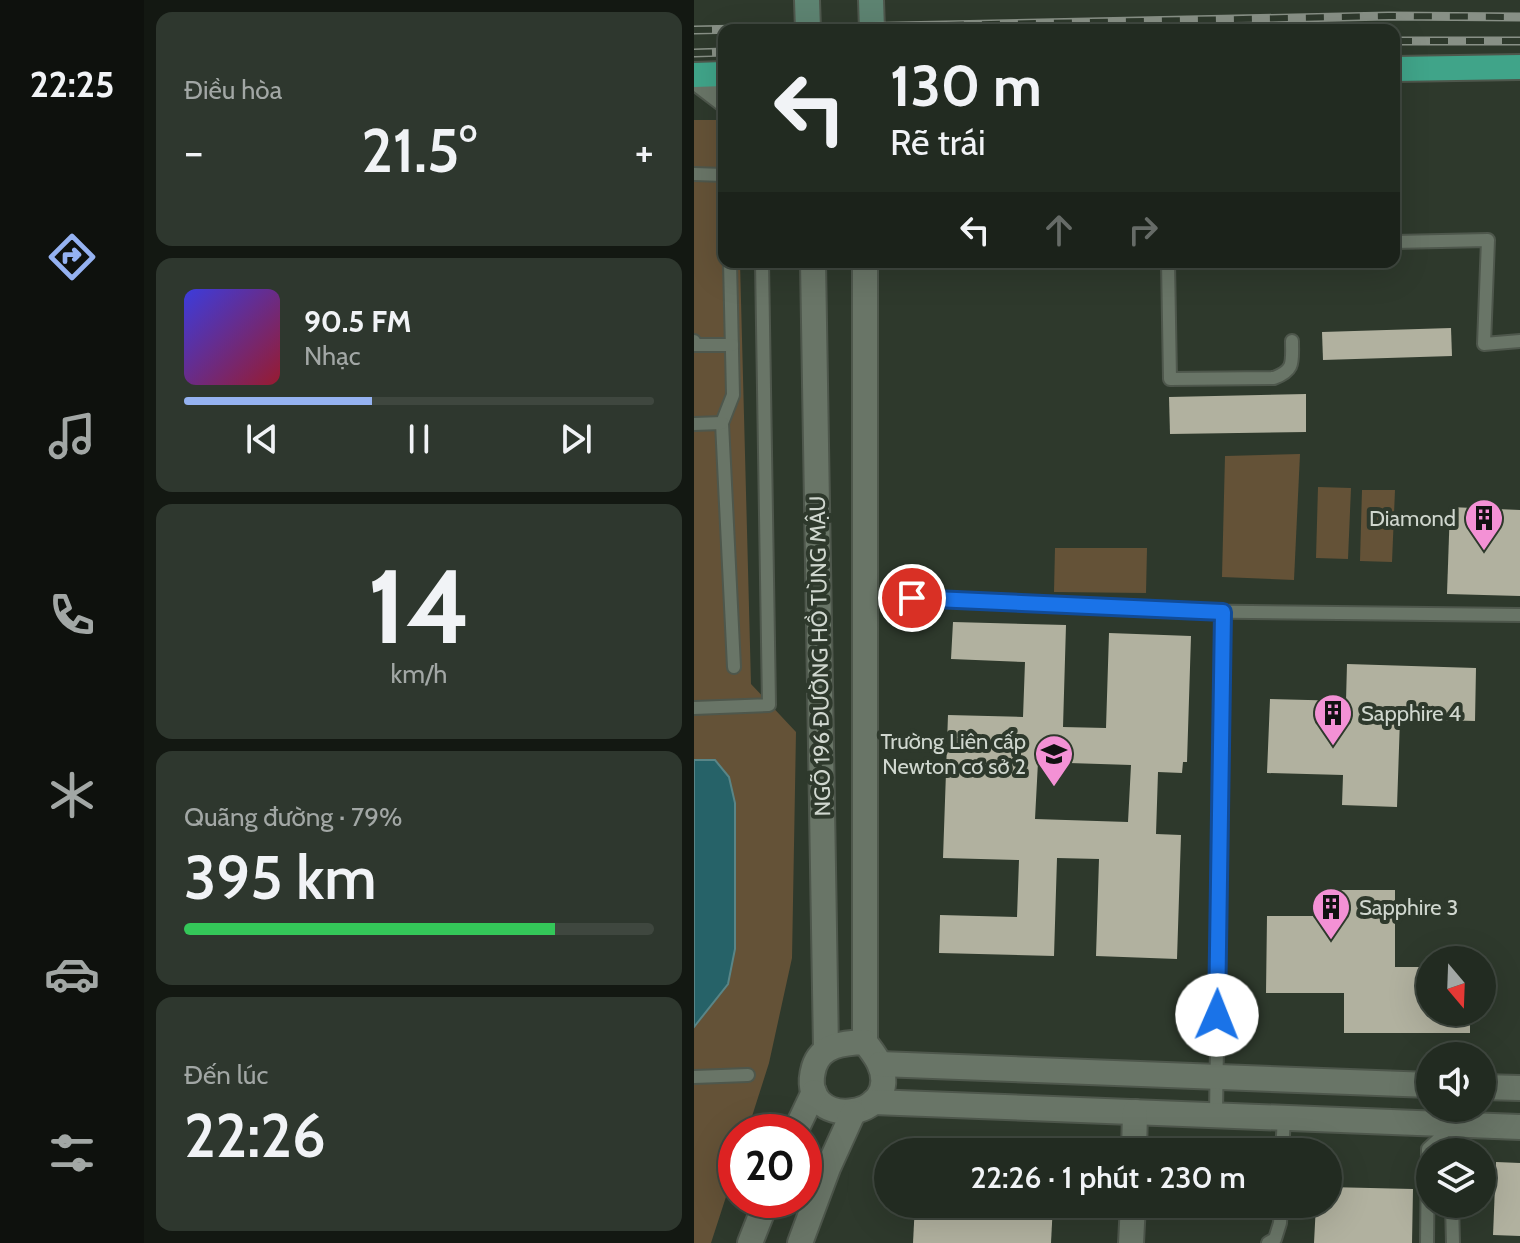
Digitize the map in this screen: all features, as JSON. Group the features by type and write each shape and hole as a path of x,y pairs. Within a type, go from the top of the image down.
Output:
{"highway":[{"path":"1400,69 1520,67"},
{"path":"694,76 718,74"}],"street":[{"path":"807,0 808,24"},
{"path":"871,0 872,24"},
{"path":"694,76 718,94"},
{"name":"NGÕ 196 ĐƯỜNG HỒ TÙNG MẬU","path":"813,268 826,1049"},
{"name":"NGÕ 196 ĐƯỜNG HỒ TÙNG MẬU","path":"865,268 865,1042"},
{"path":"800,1243 828,1168 863,1107 878,1095 883,1080 880,1064 865,1042 841,1043 826,1049 816,1061 812,1076 814,1092 823,1105 837,1112 863,1107 1135,1112 1284,1118 1442,1130 1520,1127"},
{"path":"880,1064 1416,1084"},
{"path":"1496,1087 1520,1088"},
{"path":"804,1114 814,1092"},
{"path":"1134,1138 1135,1112"},
{"path":"750,1243 760,1218"},
{"path":"1131,1243 1132,1218"}],"lane":[{"path":"694,174 718,175"},
{"path":"1400,242 1488,240 1484,344 1520,341"},
{"path":"730,268 733,395 722,423 734,667"},
{"path":"694,708 769,705 762,268"},
{"path":"1168,268 1170,379 1274,378 1286,374 1292,365 1292,341"},
{"path":"694,341 694,345 732,345"},
{"path":"694,424 722,423"},
{"path":"912,598 1223,612 1520,615"},
{"path":"1216,1115 1223,612"},
{"path":"694,1077 748,1075"},
{"path":"1283,1138 1284,1118"},
{"path":"1427,1243 1428,1149 1442,1130 1446,1138"},
{"path":"1268,1243 1275,1239 1280,1218"},
{"path":"1452,1218 1453,1243"}],"shaded area":[{"path":"694,120 718,121 718,268 740,268 751,684 796,732 792,958 769,1063 753,1114 718,1114 719,1218 711,1243 694,1243"},
{"path":"1300,454 1294,580 1222,577 1225,456"},
{"path":"1318,487 1351,488 1348,559 1316,558"},
{"path":"1362,490 1395,490 1392,562 1360,561"},
{"path":"1055,548 1147,548 1146,593 1054,592"}],"water":[{"path":"694,760 715,760 729,777 735,803 735,949 728,984 694,1027"}],"building":[{"path":"1451,328 1452,356 1323,360 1322,332"},
{"path":"1306,394 1306,432 1170,434 1169,397"},
{"name":"Diamond","path":"1450,507 1520,510 1520,596 1447,594"},
{"path":"953,622 1066,625 1063,727 1106,728 1109,633 1191,636 1187,762 1183,762 1182,773 1158,772 1156,834 1181,835 1177,959 1096,956 1099,859 1057,858 1054,956 939,953 940,915 1017,917 1019,860 943,858 948,715 1023,717 1025,662 951,659","holes":["1038,762 1131,765 1128,822 1035,819"]},
{"name":"Sapphire 4","path":"1347,664 1476,668 1475,721 1400,719 1397,807 1342,805 1343,775 1267,773 1270,699 1346,701"},
{"name":"Sapphire 3","path":"1341,890 1395,890 1395,967 1416,967 1416,1026 1470,1026 1470,1033 1344,1033 1344,993 1266,993 1267,916 1341,916"},
{"path":"1496,1162 1520,1163 1520,1236 1493,1235"},
{"path":"1342,1187 1413,1189 1412,1243 1314,1243 1315,1218 1342,1218"},
{"path":"914,1218 1052,1218 1051,1243 913,1243"}],"railway":[{"path":"992,24 1389,16 1520,17"},
{"path":"694,30 718,30"},
{"path":"1400,41 1520,41"},
{"path":"694,53 718,52"}],"place":[{"name":"Diamond","path":"1484,552"},
{"name":"Sapphire 4","path":"1333,747"},
{"name":"Trường Liên cấp Newton cơ sở 2","path":"1054,788"},
{"name":"Sapphire 3","path":"1331,941"}],"route":[{"path":"912,598 1223,612 1217,1015"}]}
